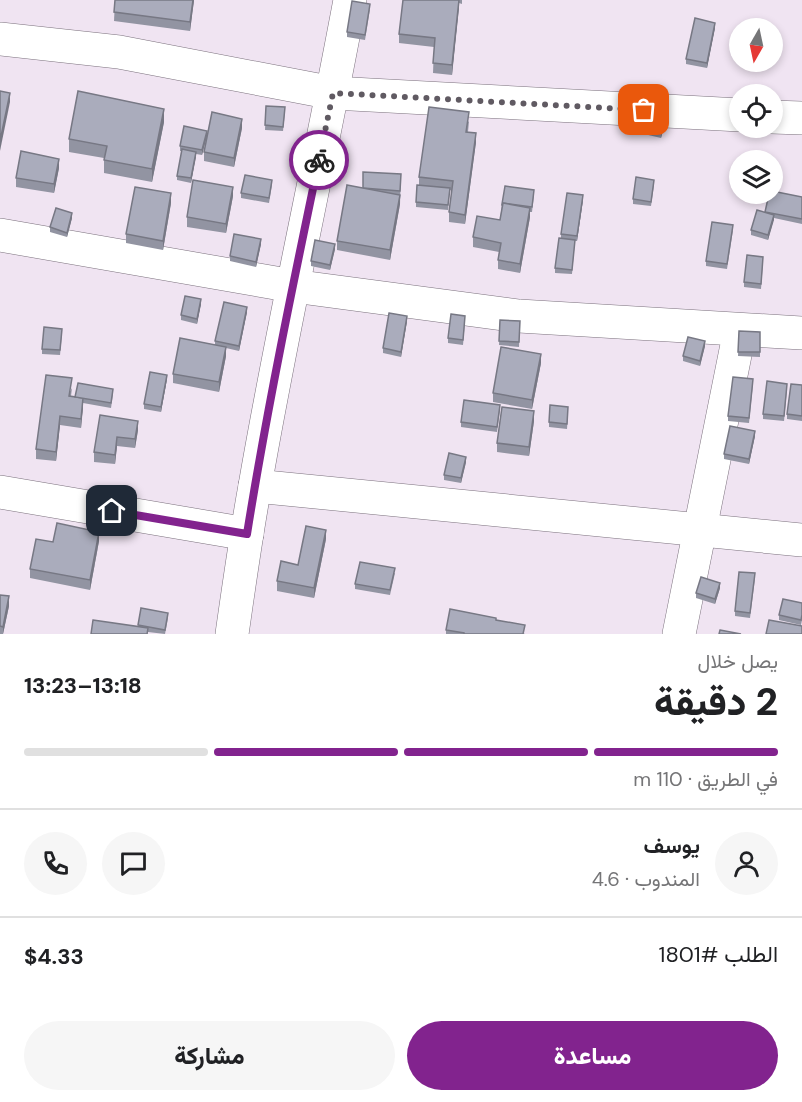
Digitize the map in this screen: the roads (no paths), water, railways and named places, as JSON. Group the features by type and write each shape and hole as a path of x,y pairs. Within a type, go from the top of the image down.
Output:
{"street":[{"path":"232,634 255,486 350,0"},
{"path":"0,39 119,52 333,93 729,114"},
{"path":"783,117 802,118"},
{"path":"0,235 293,286 519,316 802,333"},
{"path":"679,634 740,330"},
{"path":"255,486 802,540"},
{"path":"0,492 247,534"}]}
